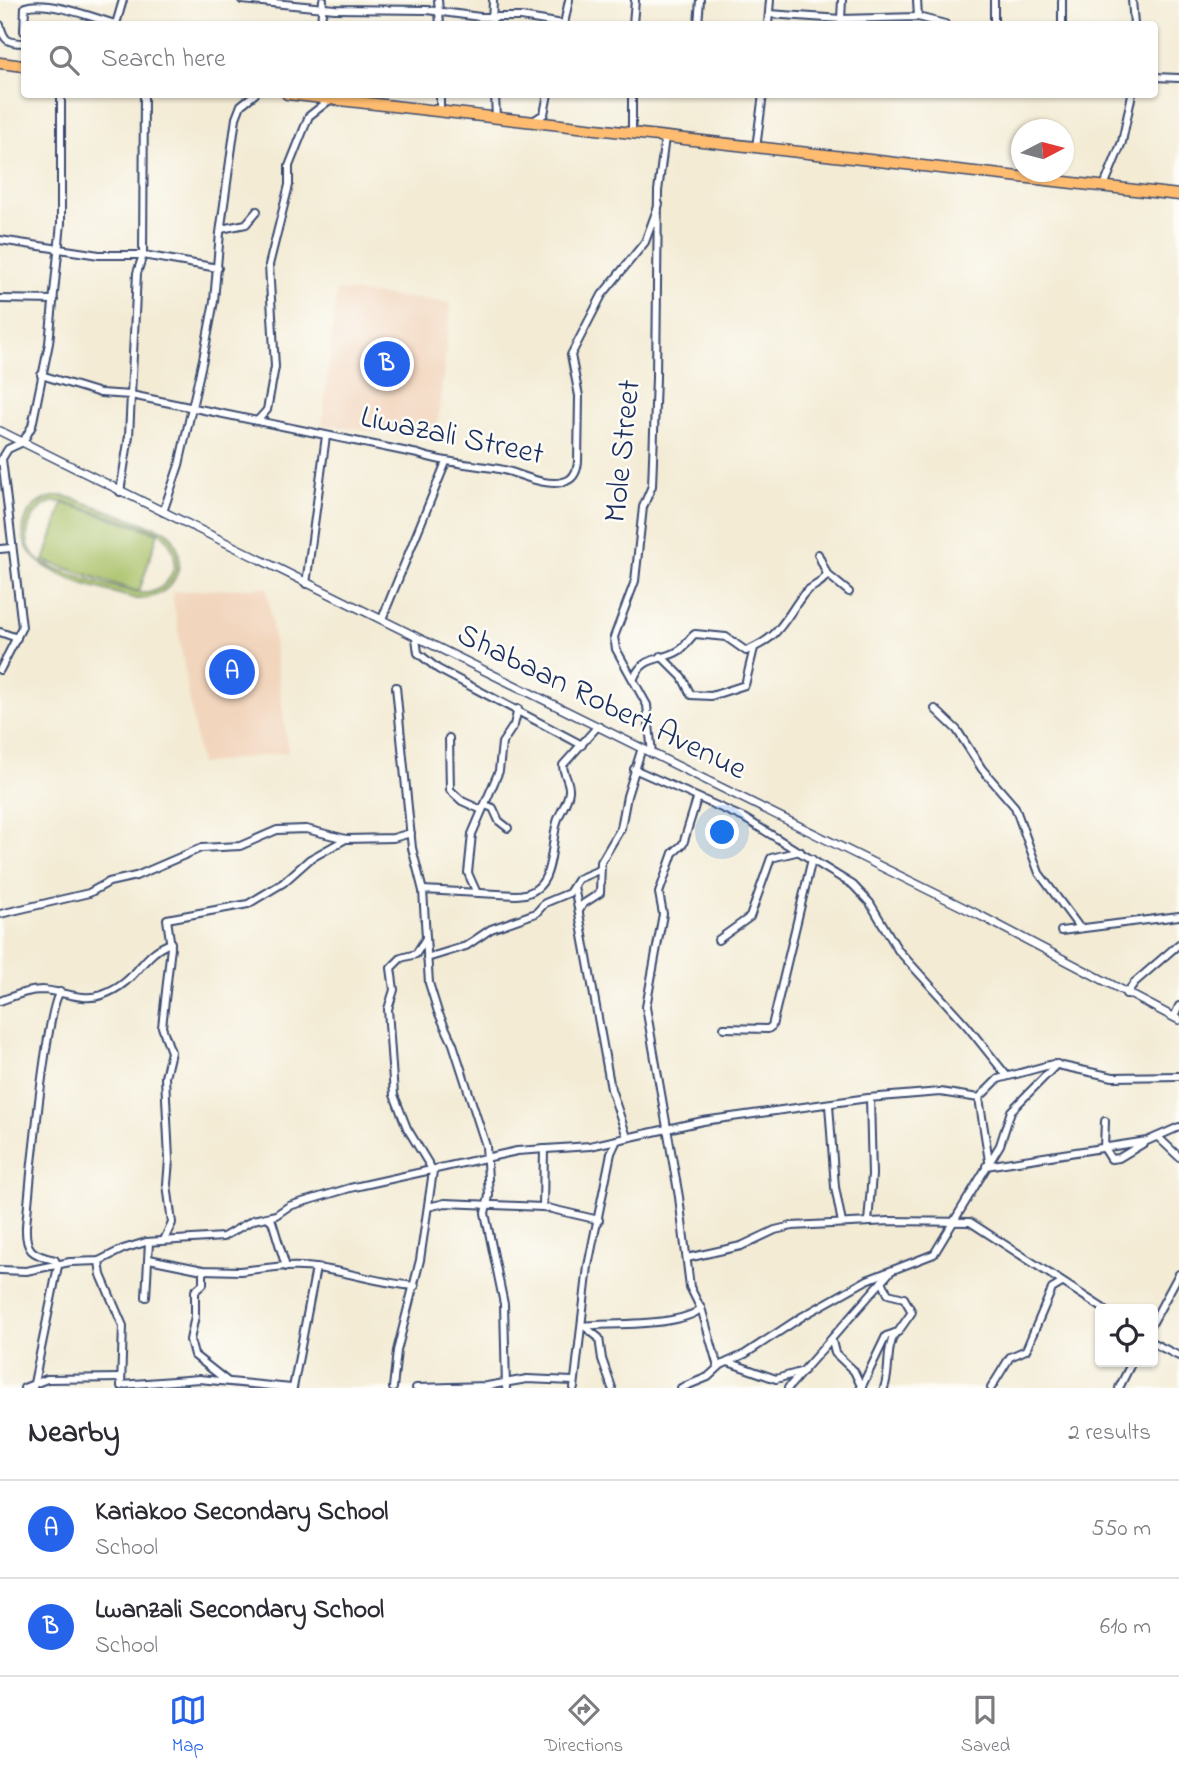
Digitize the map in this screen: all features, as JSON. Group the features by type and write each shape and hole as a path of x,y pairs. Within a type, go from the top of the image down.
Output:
{"highway":[{"path":"0,63 21,66"},
{"path":"327,98 527,123 632,132 756,149 1179,195"}],"street":[{"path":"117,21 123,0"},
{"path":"247,0 440,12 491,21 520,17 545,21"},
{"path":"438,0 440,21"},
{"path":"491,21 493,0"},
{"path":"565,21 569,0"},
{"path":"633,21 635,0"},
{"path":"698,21 700,0"},
{"path":"768,21 770,0"},
{"path":"841,19 842,0"},
{"path":"917,0 918,17"},
{"path":"993,0 994,21"},
{"path":"1062,0 1062,21"},
{"path":"1132,0 1134,21"},
{"path":"24,21 25,7 31,4 64,7 107,21"},
{"path":"769,14 841,19 918,17 933,21"},
{"path":"0,25 2,37 7,41 21,43"},
{"path":"1158,76 1179,78"},
{"path":"0,670 17,638 21,618 1,460 8,449 23,442 32,426 54,300 63,148 61,98"},
{"path":"120,492 128,446 138,273 143,255 144,98"},
{"path":"163,512 179,465 203,359 218,268 236,118 241,105 250,98"},
{"path":"440,98 440,112"},
{"path":"495,98 496,119"},
{"path":"527,123 542,116 547,98"},
{"path":"632,98 632,132"},
{"path":"756,149 762,98"},
{"path":"1104,186 1122,142 1131,98"},
{"path":"258,421 267,410 275,367 270,265 278,222 289,185 289,166 309,116 331,99"},
{"name":"Mole Street","path":"652,756 647,705 618,654 614,637 635,581 643,507 652,486 660,204 658,191 665,137"},
{"name":"Liwazali Street","path":"41,375 100,393 131,395 446,461 500,469 552,483 572,478 578,465 579,399 571,355 602,295 645,242 660,204"},
{"path":"221,229 246,224 257,211"},
{"path":"0,240 105,256 143,255 218,268"},
{"path":"0,299 54,300"},
{"name":"Shabaan Robert Avenue","path":"0,432 598,726 641,751 984,918 1126,994 1177,1018"},
{"path":"306,584 326,436"},
{"path":"382,619 446,461"},
{"path":"0,549 11,548"},
{"path":"818,554 827,574 849,592"},
{"path":"634,678 642,664 680,650 695,634 726,636 743,650 754,648 791,617 802,596 823,581 827,574"},
{"path":"0,632 17,638"},
{"path":"416,638 418,653 438,669 582,745"},
{"path":"661,656 682,677 691,695 706,696 745,685 754,648"},
{"path":"396,687 414,867 423,890 431,994 470,1093 485,1142 488,1204 485,1215 504,1304 506,1385"},
{"path":"476,891 468,879 467,861 472,834 499,772 502,743 514,725 518,709"},
{"path":"935,709 957,730 982,769 1015,807 1039,873 1079,927"},
{"path":"423,890 527,895 542,885 557,822 569,792 563,765 598,726"},
{"path":"449,738 450,790 462,801 493,808 499,821 508,828"},
{"path":"579,911 583,904 600,893 599,870 604,855 621,828 634,769 641,751"},
{"path":"634,769 744,818 861,891 898,950 1007,1076"},
{"path":"697,799 683,844 673,853 659,892 663,914 655,946 646,1007 653,1058 669,1129 690,1287 701,1308 718,1367"},
{"path":"0,914 89,893 109,882 136,876 201,848 240,846 273,831 306,829 346,839 393,838 411,833"},
{"path":"164,1240 172,1223 167,1184 169,1160 165,1077 171,1052 162,1027 171,943 166,920 170,916 248,904 283,883 310,859 346,839"},
{"path":"718,940 750,917 771,858 800,851"},
{"path":"724,1028 768,1029 772,1026 812,859"},
{"path":"427,958 466,946 492,929 526,918 545,903 569,893 578,879 599,870"},
{"path":"574,886 611,1089 626,1137"},
{"path":"1061,930 1179,916"},
{"path":"393,1388 397,1351 415,1286 433,1171 407,1128 394,1095 388,1009 394,990 392,966 401,958 416,954 427,936"},
{"path":"0,1001 34,990 91,998 105,994 135,976 155,950 171,943"},
{"path":"1126,994 1135,982 1179,944"},
{"path":"34,1386 58,1266 55,1260 37,1257 27,1246 26,1226 47,1052 55,1000 61,992"},
{"path":"1177,1018 1179,1006"},
{"path":"681,1388 708,1377 718,1367 745,1354 803,1316 895,1268 934,1254 1004,1138 1011,1111 1057,1064"},
{"path":"987,1164 979,1098 991,1084 1007,1076 1057,1064 1113,1077 1179,1076"},
{"path":"0,1270 26,1271 99,1261 123,1249 149,1242 223,1237 253,1220 267,1217 289,1206 350,1188 372,1185 402,1174 433,1171 517,1151 590,1146 703,1121 870,1098 940,1092 979,1098"},
{"path":"868,1222 872,1175 870,1098"},
{"path":"829,1105 835,1187 842,1223"},
{"path":"1105,1121 1104,1148 1108,1157 1114,1160 1179,1127"},
{"path":"1158,1137 1179,1157"},
{"path":"416,1388 506,1385 527,1379 573,1385 583,1326 588,1267 611,1153 617,1140"},
{"path":"987,1164 1147,1141"},
{"path":"543,1207 544,1149"},
{"path":"428,1207 445,1203 543,1207 599,1220"},
{"path":"267,1217 272,1221 285,1266"},
{"path":"687,1258 741,1246 775,1230 792,1226 868,1222 977,1224 1096,1304"},
{"path":"146,1297 149,1242"},
{"path":"149,1259 203,1270 240,1271 285,1266 316,1268 415,1286"},
{"path":"99,1261 101,1275 123,1326 121,1384"},
{"path":"24,1388 47,1379 68,1377 121,1384 199,1379 292,1388 316,1268"},
{"path":"788,1388 895,1268"},
{"path":"203,1270 203,1284 195,1291 195,1316 190,1340 198,1361 215,1370 227,1381"},
{"path":"1158,1313 1179,1274"},
{"path":"882,1281 888,1294 904,1298 912,1310 889,1346 888,1375 884,1388"},
{"path":"991,1388 1007,1359 1026,1350 1050,1293 1062,1283"},
{"path":"583,1326 675,1319 692,1315 701,1308"},
{"path":"583,1326 599,1338 602,1359 612,1388"},
{"path":"861,1388 886,1336 895,1333"},
{"path":"832,1341 835,1353 854,1371 861,1388"},
{"path":"1158,1346 1179,1356"},
{"path":"727,1362 776,1379 806,1370"},
{"path":"1119,1388 1130,1367"}],"shaded area":[{"path":"337,290 451,303 436,438 322,425"},
{"path":"267,587 288,752 200,764 172,592"}],"green space":[{"path":"59,496 167,531 179,554 176,576 170,585 150,598 136,599 80,582 41,563 28,550 23,534 28,514 39,503","holes":["51,502 64,502 158,531 166,538 173,552 174,568 170,577 153,592 141,593 94,581 41,562 29,547 27,538 31,521 36,513"]},
{"path":"63,503 158,533 139,592 44,561"}],"place":[{"name":"Lwanzali Secondary School","path":"387,364"},
{"name":"Kariakoo Secondary School","path":"232,672"}]}
